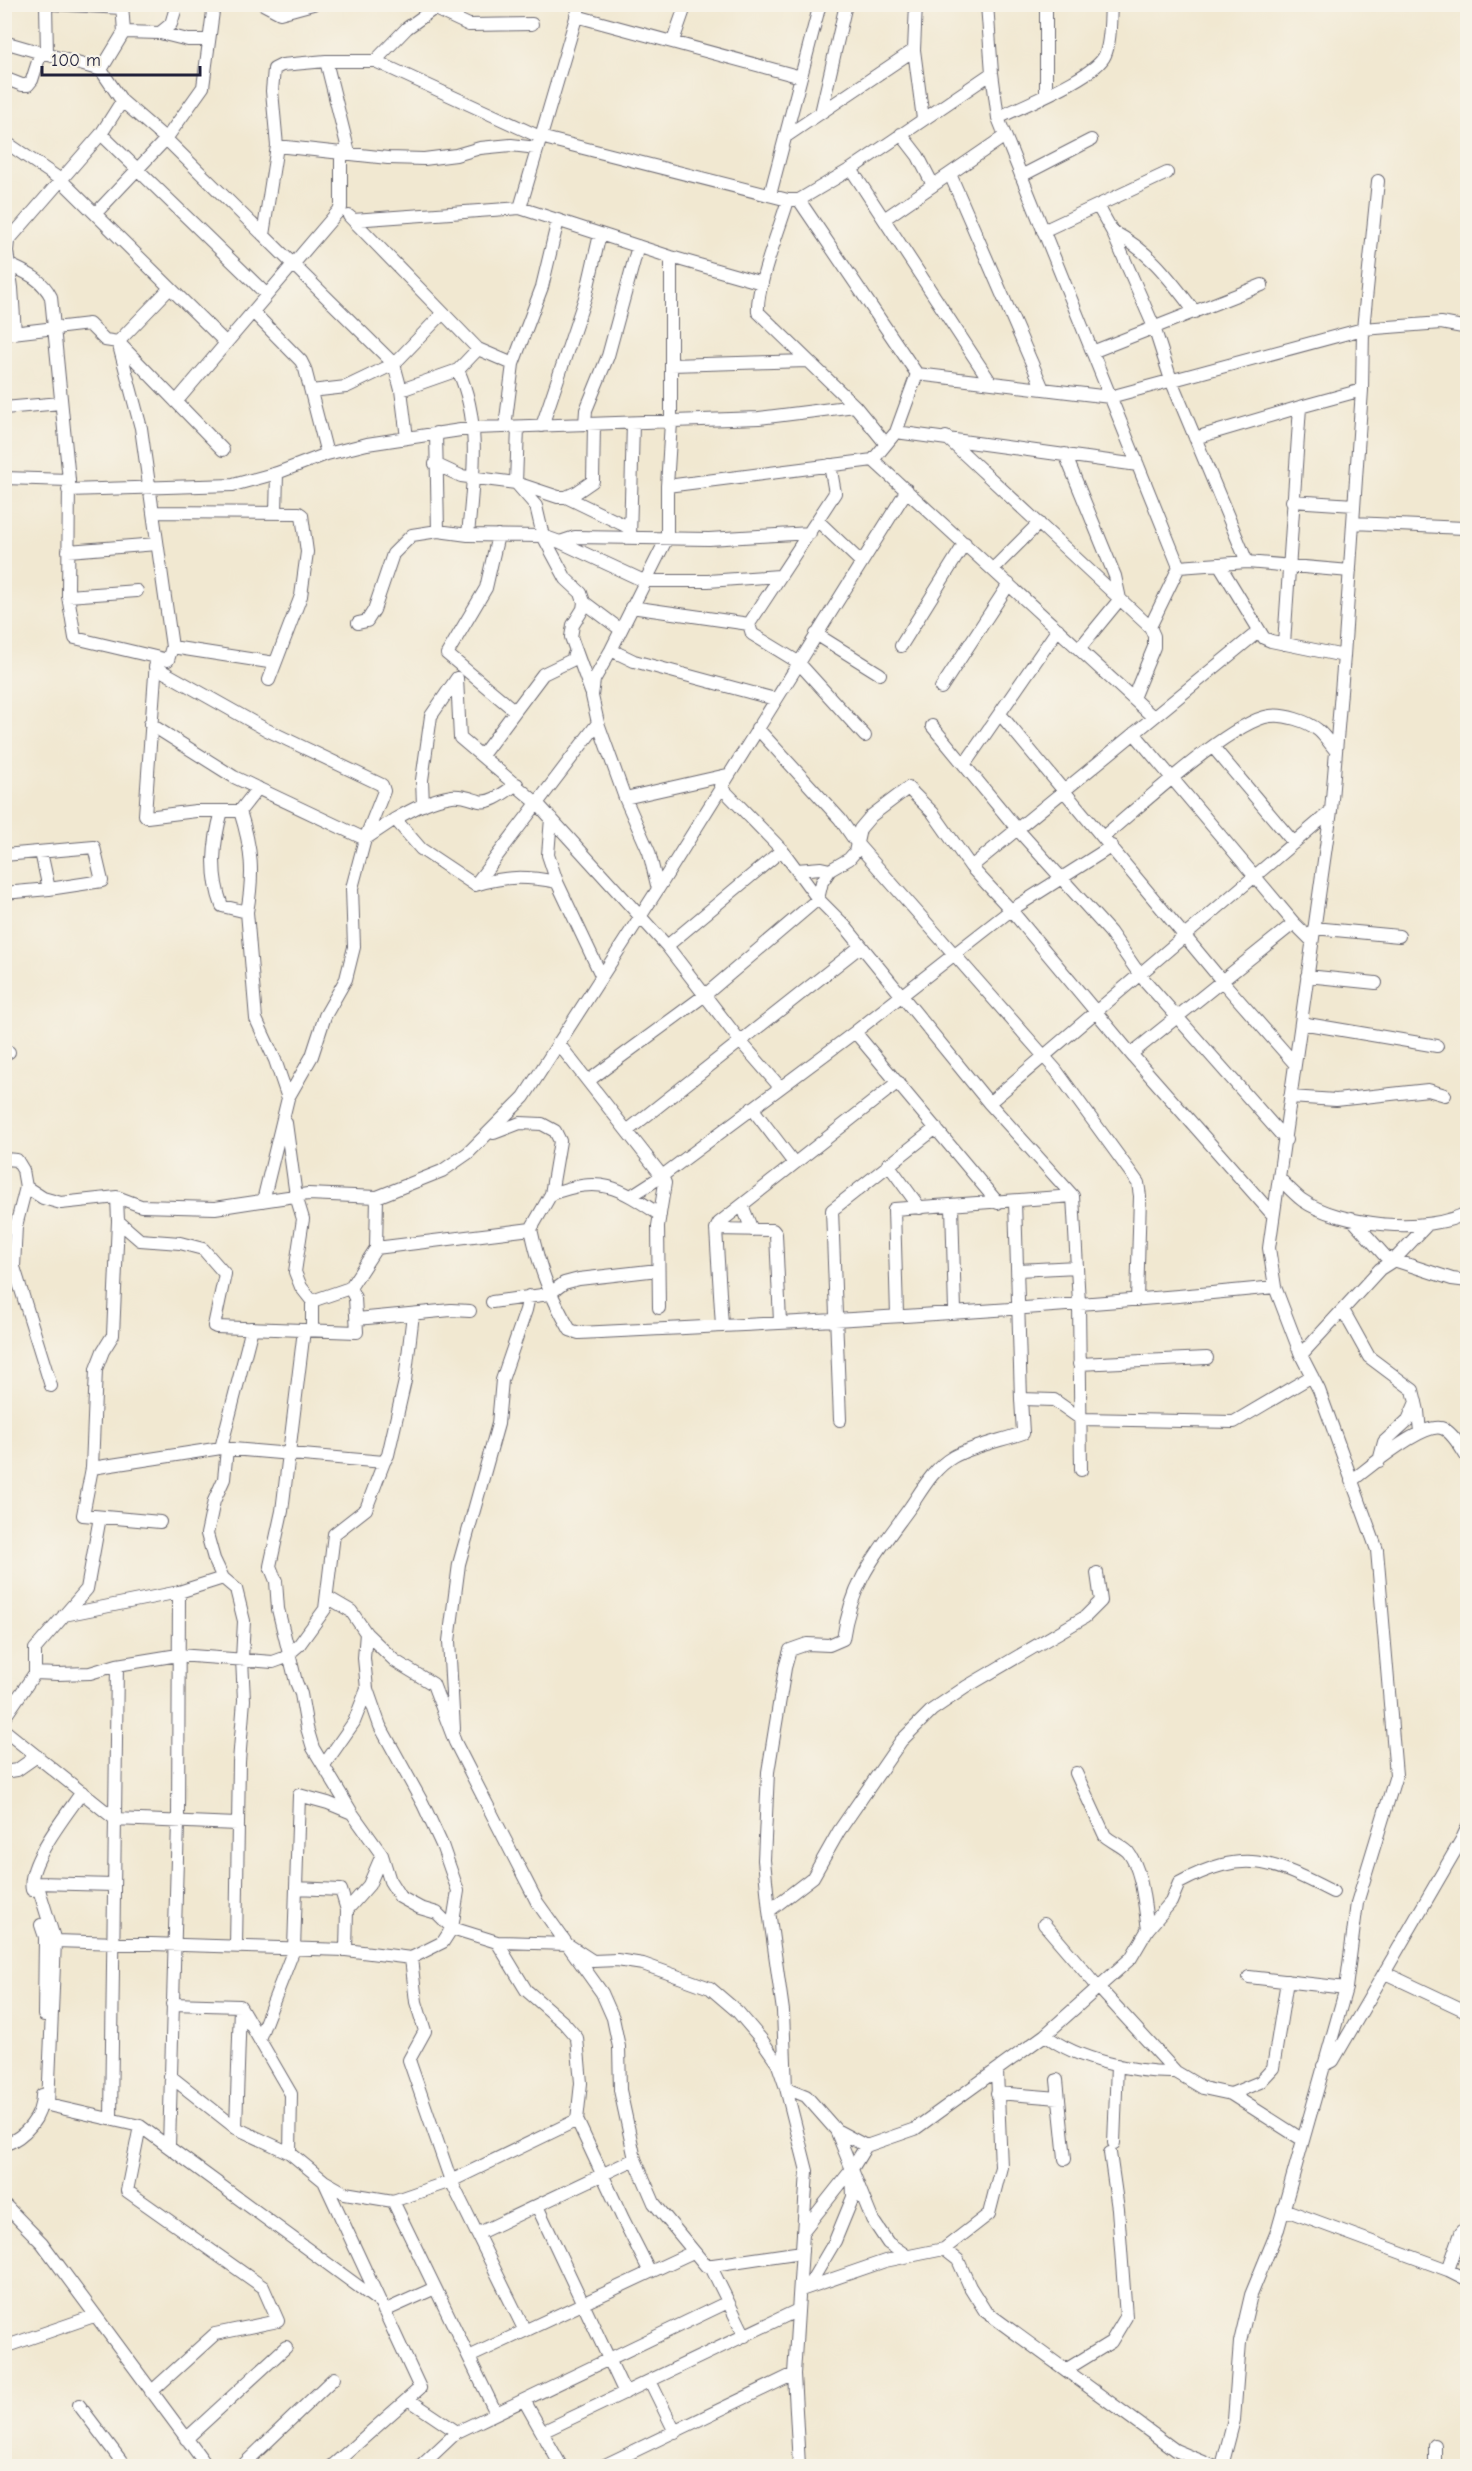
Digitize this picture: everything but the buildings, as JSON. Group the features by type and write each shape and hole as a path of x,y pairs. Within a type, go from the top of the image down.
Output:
{"street":[{"path":"4,78 22,85 28,85 32,80 44,53 46,4"},
{"path":"51,4 122,6 124,32 101,70"},
{"path":"160,33 171,24 177,4"},
{"path":"96,213 166,138 205,84 214,4"},
{"path":"263,4 280,13 314,4"},
{"path":"673,41 686,4"},
{"path":"770,195 820,4"},
{"path":"821,113 846,4"},
{"path":"916,4 914,50 923,119"},
{"path":"987,4 998,118 1179,567 1150,627"},
{"path":"1046,4 1046,94"},
{"path":"998,118 1100,66 1106,53 1111,4"},
{"path":"375,61 407,28 438,7 469,25 532,24"},
{"path":"520,208 578,10 673,41 801,77"},
{"path":"124,32 160,33 188,40 209,40"},
{"path":"4,42 101,70 122,101 166,138 394,364 401,390 407,438"},
{"path":"785,137 914,50"},
{"path":"263,235 277,146 272,91 274,69 282,65 326,61 375,61 539,142 794,200 851,169 992,73"},
{"path":"176,402 341,208 345,153 326,61"},
{"path":"122,101 101,134 8,241 10,334 89,324 105,340 118,342 224,450"},
{"path":"101,134 267,295"},
{"path":"901,134 918,156 933,185"},
{"path":"884,219 1005,136"},
{"path":"1021,176 1091,140"},
{"path":"4,141 61,180 226,344"},
{"path":"277,146 388,159 424,159 456,155 480,148 539,142"},
{"path":"851,169 991,382"},
{"path":"1043,231 1167,172"},
{"path":"950,174 1043,389"},
{"path":"1222,2466 1234,2420 1240,2342 1251,2295 1278,2229 1346,1988 1357,1903 1396,1775 1377,1550 1312,1376 1275,1287 1269,1248 1331,812 1362,390 1363,329 1378,181"},
{"path":"794,200 762,283 757,303 758,312 855,406 886,444"},
{"path":"794,200 918,374 1110,397 1363,329 1441,323 1467,328"},
{"path":"1098,206 1112,231 1154,327 1171,380 1247,562"},
{"path":"341,208 478,349 513,364"},
{"path":"353,220 520,208 671,257 762,283"},
{"path":"505,427 513,364 542,287 558,220"},
{"path":"1112,231 1134,243 1158,264 1195,312"},
{"path":"542,426 586,295 600,234"},
{"path":"566,497 593,481 590,424 586,410 608,356 638,246"},
{"path":"592,696 594,680 667,538 671,422 671,257"},
{"path":"10,266 28,273 46,287 51,297 69,485 68,596 75,638 156,662 267,730 382,785 384,791 365,839 352,888 354,947 346,979 325,1016 312,1056 288,1098 263,1201"},
{"path":"1092,352 1262,285"},
{"path":"118,342 170,288"},
{"path":"253,312 305,369 327,454"},
{"path":"311,391 346,387 394,364 443,313"},
{"path":"118,342 141,428 172,647 168,660 156,662"},
{"path":"401,390 458,370 478,349"},
{"path":"671,365 807,361"},
{"path":"458,370 467,390 474,428 474,477 468,535"},
{"path":"667,486 873,460 896,432 918,374"},
{"path":"1195,438 1362,390"},
{"path":"4,408 61,403"},
{"path":"4,478 69,485 149,488 233,485 277,473 327,454 367,444 474,428 759,418 855,406"},
{"path":"1284,644 1300,407"},
{"path":"630,533 633,423"},
{"path":"518,427 516,483 536,506 543,536 566,579 581,593 584,602 583,609 573,625 572,638 575,652 592,696 598,723 625,798 649,852 658,889"},
{"path":"896,432 946,437 1138,465"},
{"path":"436,433 438,531"},
{"path":"946,437 1150,627 1154,636 1154,647 1133,698"},
{"path":"1065,454 1115,576 1120,599"},
{"path":"873,460 1153,717"},
{"path":"435,464 461,476 516,483 566,497 630,533"},
{"path":"830,465 835,493 749,624 752,634 798,662 865,736"},
{"path":"276,513 277,473"},
{"path":"26,1187 43,1198 61,1203 117,1197 141,1206 215,1208 308,1194 377,1197 442,1171 468,1153 524,1097 638,916 658,889 907,490"},
{"path":"1292,501 1354,505"},
{"path":"153,512 301,513 307,552 301,596 269,680"},
{"path":"818,521 861,562"},
{"path":"993,569 1039,523"},
{"path":"1353,523 1464,528"},
{"path":"358,623 367,621 374,610 393,554 402,543 412,535 438,531 468,535 543,536 644,581 708,581 779,576"},
{"path":"560,542 575,537 630,533 667,538 709,539 810,533"},
{"path":"498,535 486,588 447,654 461,672 515,711"},
{"path":"901,646 965,543"},
{"path":"68,552 157,544"},
{"path":"1179,567 1247,562 1350,571"},
{"path":"1219,564 1264,638 1344,656"},
{"path":"941,688 1009,584"},
{"path":"68,596 137,591"},
{"path":"1079,649 1120,599"},
{"path":"584,602 621,630"},
{"path":"631,607 749,624"},
{"path":"964,765 1058,629"},
{"path":"970,867 1259,631"},
{"path":"816,634 880,674"},
{"path":"172,647 275,663"},
{"path":"611,650 634,661 775,699"},
{"path":"483,754 543,674 572,660 575,652"},
{"path":"156,662 145,815 147,817 196,811 240,811"},
{"path":"461,672 460,738 483,754 537,802 667,946 780,1087"},
{"path":"423,804 422,780 431,716 461,672"},
{"path":"1000,714 1222,981 1295,1064"},
{"path":"631,1196 662,1176 855,1032 1011,910 1061,877 1107,841 1173,779 1246,724 1271,716 1295,719 1317,729 1336,751"},
{"path":"475,885 598,723"},
{"path":"150,724 234,777 365,839"},
{"path":"932,726 1018,830 1110,932 1140,975 1286,1140"},
{"path":"757,728 840,819 858,845 956,954 1071,1088 1138,1184 1140,1196 1137,1300"},
{"path":"1134,733 1294,923 1313,934 1399,936"},
{"path":"1213,747 1294,843"},
{"path":"625,798 724,781"},
{"path":"724,781 782,850 818,899 845,926 989,1103 1074,1196 1081,1470"},
{"path":"365,839 423,804 452,796 470,796 480,801 490,801 517,784"},
{"path":"240,811 258,788"},
{"path":"588,1081 705,995 818,899 822,882 830,870 849,859 858,845 860,829 871,816 908,788 933,813 970,867 1011,910 1131,1054 1273,1215"},
{"path":"222,811 212,857 218,894 222,906 247,912"},
{"path":"240,811 253,864 247,912 256,1019 275,1060 288,1098"},
{"path":"989,1103 1331,812"},
{"path":"551,818 548,855 557,882 602,975"},
{"path":"395,819 421,849 475,885"},
{"path":"4,855 94,847 102,881 4,893"},
{"path":"667,946 782,850"},
{"path":"40,852 49,889"},
{"path":"797,870 821,868 830,870"},
{"path":"475,885 501,877 529,877 557,882"},
{"path":"1131,1054 1294,923"},
{"path":"627,1131 861,946"},
{"path":"1307,975 1376,982"},
{"path":"1301,1023 1437,1046"},
{"path":"855,1032 998,1203"},
{"path":"558,1043 662,1176 664,1183 660,1215 658,1308"},
{"path":"722,1326 716,1229 719,1223 898,1082"},
{"path":"1290,1097 1336,1100 1428,1090 1445,1095"},
{"path":"752,1108 794,1163"},
{"path":"285,1116 296,1196 303,1220 296,1272 301,1287 312,1301 288,1452 282,1511 270,1566 276,1581 278,1609 314,1748 352,1813 382,1855 390,1881 400,1897 436,1913 452,1928 497,1942 567,1944 592,1961 617,1960 643,1964 710,1988 738,2012 762,2039 777,2062 786,2088 807,2172 802,2252 804,2289"},
{"path":"484,1137 520,1123 542,1124 555,1131 560,1141 550,1194 531,1229 538,1264 549,1294 570,1330 579,1333 1020,1308 1275,1287"},
{"path":"840,1420 832,1209 936,1128"},
{"path":"4,1159 17,1160 23,1170 26,1187 16,1226 14,1267 51,1386"},
{"path":"888,1164 921,1208"},
{"path":"1279,1178 1303,1200 1328,1212 1351,1218 1397,1225 1428,1224 1458,1217 1467,1212"},
{"path":"550,1194 586,1184 604,1185 631,1196 660,1215"},
{"path":"897,1315 894,1209 1074,1196"},
{"path":"117,1197 113,1335 96,1369 92,1468 83,1515 160,1522"},
{"path":"312,1301 350,1288 376,1248 377,1197"},
{"path":"786,2088 783,2011 764,1860 768,1772 785,1668 790,1650 807,1644 829,1646 843,1639 846,1614 872,1557 938,1469 954,1456 1023,1433 1015,1201"},
{"path":"742,1205 752,1230"},
{"path":"952,1206 955,1311"},
{"path":"1351,1218 1385,1256 1452,1279 1467,1281"},
{"path":"118,1221 140,1240 180,1243 203,1249 225,1274 214,1326 357,1332 355,1298 350,1288"},
{"path":"1301,1354 1380,1269 1394,1260 1428,1224"},
{"path":"376,1248 531,1229"},
{"path":"716,1229 773,1230 776,1234 780,1322"},
{"path":"1018,1270 1077,1268"},
{"path":"492,1302 549,1294 564,1283 579,1279 658,1270"},
{"path":"455,1742 449,1641 459,1564 498,1424 502,1380 529,1296"},
{"path":"357,1319 451,1310 470,1311"},
{"path":"1343,1310 1369,1357 1413,1390 1420,1432"},
{"path":"34,1673 90,1672 178,1655 273,1662 290,1655 313,1628 325,1609 334,1534 366,1509 388,1455 405,1381 413,1314"},
{"path":"236,1947 238,1762 244,1700 242,1659 244,1621 236,1589 223,1578 214,1559 207,1534 214,1501 224,1479 224,1449 252,1328"},
{"path":"1079,1364 1207,1358"},
{"path":"1022,1399 1054,1401 1081,1419 1234,1422 1312,1376"},
{"path":"1379,1461 1384,1442 1408,1420 1416,1402"},
{"path":"1351,1481 1420,1432 1434,1428 1444,1429 1467,1459"},
{"path":"92,1468 224,1449 288,1452 384,1462"},
{"path":"4,1718 34,1673 35,1649 87,1589 100,1517"},
{"path":"769,1911 813,1877 838,1831 902,1741 932,1710 966,1687 1085,1617 1097,1607 1101,1600 1097,1573"},
{"path":"64,1615 179,1592 223,1578"},
{"path":"169,2147 178,1821 179,1592"},
{"path":"327,1597 351,1611 366,1633 396,1661 433,1684 455,1742 537,1902 602,1993 613,2018 619,2047 620,2090 635,2159 654,2203 706,2266 802,2252"},
{"path":"55,1941 346,1950 411,1958 443,1942 452,1928 458,1891 442,1845 423,1804 380,1726 367,1689 364,1658 366,1633"},
{"path":"111,2119 117,1665"},
{"path":"324,1766 354,1722 367,1689"},
{"path":"4,1730 115,1819 237,1824"},
{"path":"4,1772 17,1770 37,1756"},
{"path":"1076,1773 1105,1836 1113,1844 1127,1851 1138,1874 1148,1929"},
{"path":"4,2145 21,2139 42,2109 45,1937 30,1882 43,1850 82,1792"},
{"path":"260,2039 294,1949 299,1795 352,1813"},
{"path":"1323,2066 1333,2061 1386,1973 1465,1841 1467,1826"},
{"path":"347,1910 369,1885 382,1855"},
{"path":"803,2231 852,2169 866,2146 915,2129 1046,2035 1099,1988 1131,1958 1148,1929 1171,1902 1179,1883 1196,1874 1240,1861 1258,1862 1296,1873 1333,1892"},
{"path":"114,1885 37,1883 55,1941 48,2105 140,2126 382,2307"},
{"path":"296,1888 341,1890 347,1910 346,1950"},
{"path":"1044,1924 1176,2072 1203,2088 1232,2094 1303,2140"},
{"path":"497,1942 526,1990 564,2023 577,2038 581,2083 577,2120 650,2272"},
{"path":"411,1958 416,2002 425,2031 410,2060 451,2181 525,2331"},
{"path":"1386,1973 1467,2012"},
{"path":"1249,1977 1346,1988"},
{"path":"1232,2094 1260,2082 1273,2068 1287,1982"},
{"path":"172,2004 240,2006"},
{"path":"240,2006 291,2094 290,2153"},
{"path":"236,2128 240,2006"},
{"path":"1046,2035 1061,2047 1117,2065 1151,2073 1176,2072"},
{"path":"1067,2369 1112,2342 1126,2317 1112,2148 1117,2065"},
{"path":"804,2289 907,2256 944,2249 989,2214 1001,2167 997,2071"},
{"path":"170,2076 236,2128 290,2153 324,2181 345,2193 393,2201 451,2181 577,2120"},
{"path":"1057,2080 1065,2159"},
{"path":"786,2088 806,2096 836,2130 872,2219 888,2243 907,2256"},
{"path":"997,2093 1059,2098"},
{"path":"140,2126 127,2191 263,2287 278,2321 216,2334 151,2392"},
{"path":"836,2130 866,2146"},
{"path":"477,2234 635,2159"},
{"path":"799,2466 794,2374 798,2310 804,2289 835,2241 853,2197 852,2169"},
{"path":"324,2181 420,2388 332,2466"},
{"path":"393,2201 496,2413"},
{"path":"4,2204 42,2243 207,2466"},
{"path":"537,2206 626,2393"},
{"path":"1283,2210 1448,2270 1467,2280"},
{"path":"1448,2270 1461,2233 1467,2226"},
{"path":"944,2249 958,2260 970,2288 985,2311 1067,2369 1174,2450 1213,2466"},
{"path":"469,2357 693,2252"},
{"path":"710,2265 744,2336"},
{"path":"382,2307 435,2288"},
{"path":"421,2466 457,2432 728,2302"},
{"path":"542,2432 798,2310"},
{"path":"4,2348 94,2316"},
{"path":"186,2439 286,2347"},
{"path":"603,2466 627,2461 675,2432 794,2374"},
{"path":"242,2466 334,2378"},
{"path":"650,2381 675,2432"},
{"path":"408,2398 457,2432"},
{"path":"524,2400 561,2466"},
{"path":"79,2405 125,2466"},
{"path":"1435,2445 1435,2466"}]}
